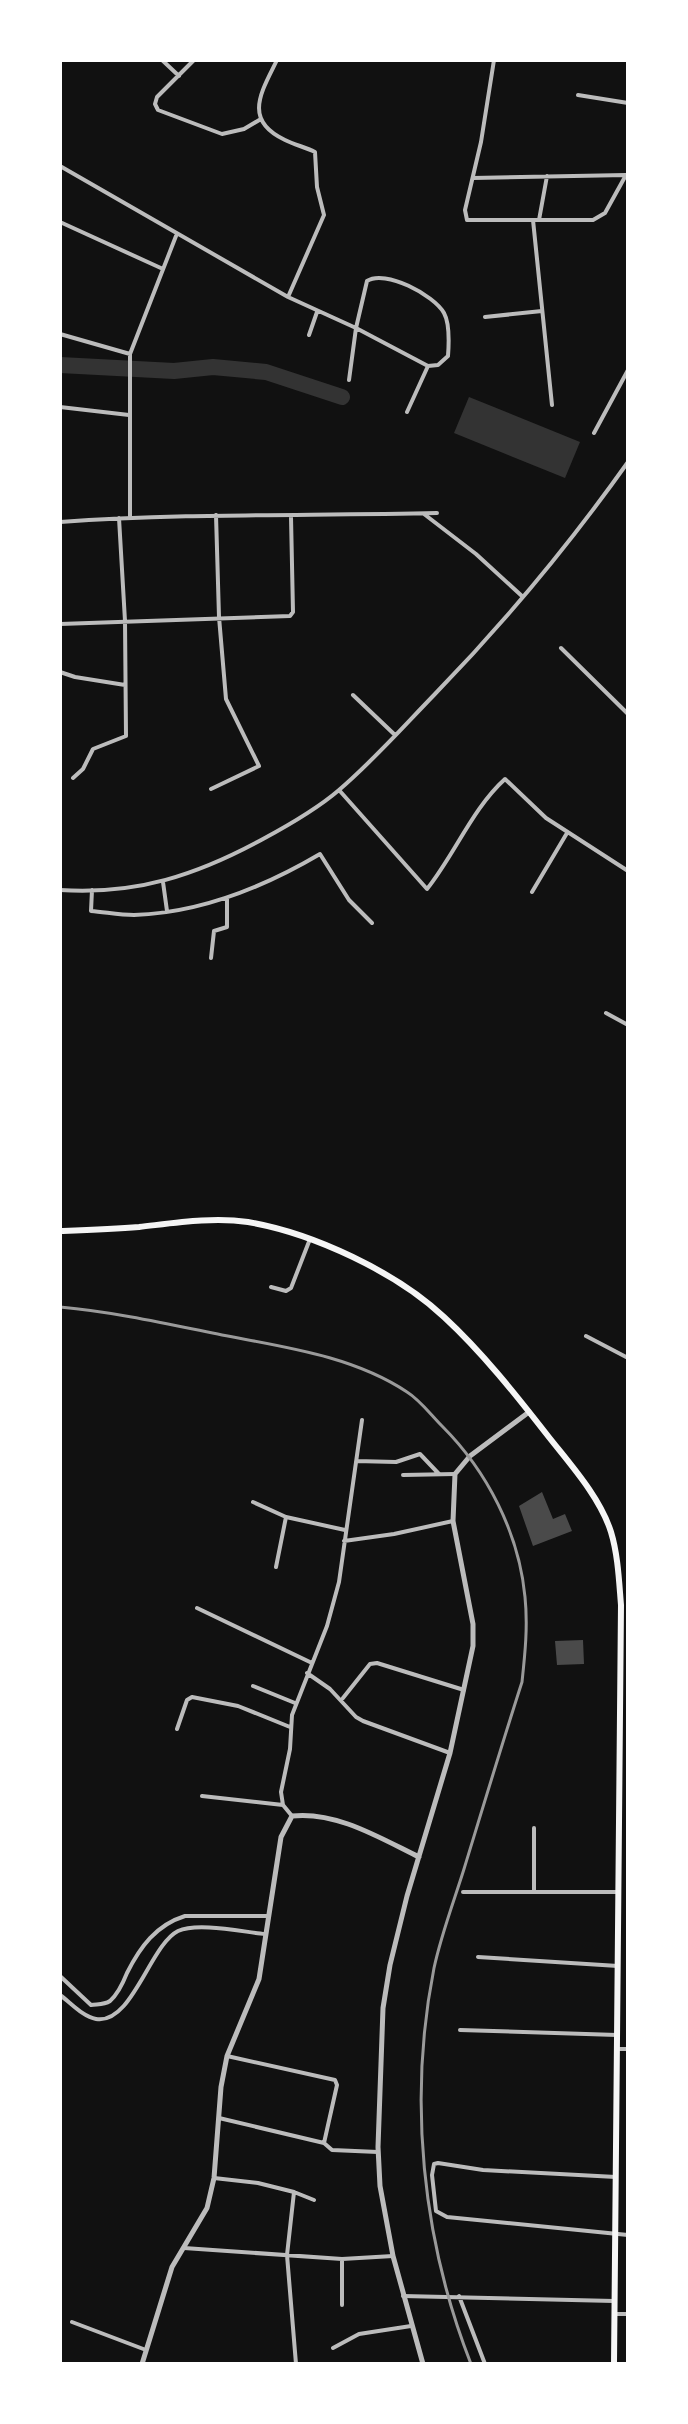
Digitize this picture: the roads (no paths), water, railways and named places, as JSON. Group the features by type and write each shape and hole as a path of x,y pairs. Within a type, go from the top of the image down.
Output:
{"main road":[{"path":"60,1231 216,1220 271,1227 310,1239 397,1281 453,1327 529,1412 592,1496 611,1531 621,1605 624,1694 618,1892 614,2364"}],"street":[{"path":"162,60 179,76"},
{"path":"194,60 157,97 155,104 158,110 222,134 244,129 261,119"},
{"path":"277,60 258,98 261,119 271,132 315,152 317,187 324,215 288,297"},
{"path":"494,60 492,86 465,210 467,220 593,220 605,213 627,175"},
{"path":"578,95 628,103"},
{"path":"60,166 288,297 356,328 428,366 438,365 448,356 446,317 438,305 406,285 379,276 370,278 365,286 356,328 349,380"},
{"path":"473,178 627,175"},
{"path":"547,176 536,220 552,405"},
{"path":"60,222 163,269"},
{"path":"130,517 130,357 177,235"},
{"path":"485,317 542,311"},
{"path":"309,335 317,312"},
{"path":"60,334 130,357"},
{"path":"407,412 428,366"},
{"path":"594,433 628,370"},
{"path":"60,407 129,415"},
{"path":"60,890 118,889 163,882 205,869 282,829 339,790 458,670 523,597 577,534 628,462"},
{"path":"60,522 130,517 437,513"},
{"path":"424,514 476,554 523,597"},
{"path":"211,789 259,766 226,699 219,617 216,515"},
{"path":"60,624 292,614 291,517"},
{"path":"73,778 83,769 93,749 126,736 125,621 119,518"},
{"path":"561,648 628,714"},
{"path":"60,672 125,685"},
{"path":"353,695 395,735"},
{"path":"339,790 427,889 450,859 482,804 505,779 546,818 628,871"},
{"path":"532,892 567,833"},
{"path":"92,890 91,911 133,915 167,911 227,898 286,874 320,854 349,900 372,923"},
{"path":"163,882 167,911"},
{"path":"211,958 214,931 227,927 227,898"},
{"path":"606,1013 628,1025"},
{"path":"271,1287 286,1291 291,1288 310,1239"},
{"path":"586,1336 628,1358"},
{"path":"423,2364 393,2256 380,2186 378,2152 383,2008 390,1965 450,1753 473,1646 473,1624 453,1521 455,1474 470,1456 529,1412"},
{"path":"292,1816 283,1805 281,1792 290,1749 290,1727 295,1703 327,1626 339,1582 362,1420"},
{"path":"355,1461 396,1462 420,1454 439,1474"},
{"path":"403,1475 455,1474"},
{"path":"253,1502 286,1517 345,1530"},
{"path":"276,1567 286,1517"},
{"path":"344,1541 453,1521"},
{"path":"197,1608 312,1663"},
{"path":"342,1699 370,1664 377,1663 464,1690"},
{"path":"307,1673 342,1699 349,1710 363,1721 450,1753"},
{"path":"253,1686 295,1703"},
{"path":"177,1729 187,1700 192,1697 238,1706 290,1727"},
{"path":"202,1796 283,1805"},
{"path":"292,1816 312,1814 324,1817 370,1833 419,1857"},
{"path":"142,2364 172,2267 207,2208 214,2178 227,2056 259,1979 281,1837 292,1816"},
{"path":"534,1828 534,1892"},
{"path":"463,1892 628,1891"},
{"path":"84,2013 91,2005 111,2000 141,1949 154,1933 174,1920 185,1916 267,1916"},
{"path":"185,1916 187,1928"},
{"path":"60,1995 96,2019 115,2014 128,2001 161,1948 175,1932 187,1928 265,1934"},
{"path":"478,1957 618,1966"},
{"path":"60,1976 91,2005"},
{"path":"460,2030 617,2035"},
{"path":"617,2049 628,2049"},
{"path":"227,2056 335,2080 337,2085 324,2143"},
{"path":"219,2118 324,2143 332,2150 378,2152"},
{"path":"616,2177 434,2164 432,2175 436,2211 447,2217 628,2235"},
{"path":"214,2178 258,2183 314,2200"},
{"path":"294,2192 287,2255 296,2364"},
{"path":"184,2248 342,2259 393,2256"},
{"path":"342,2259 342,2305"},
{"path":"403,2296 614,2301"},
{"path":"459,2296 485,2364"},
{"path":"614,2313 628,2314"},
{"path":"72,2322 146,2350"},
{"path":"333,2348 359,2334 411,2326"}],"waterway":[{"path":"60,365 174,371 213,367 266,372 342,397"}],"railway":[{"path":"60,1307 141,1319 294,1349 341,1361 386,1380 416,1399 458,1444 486,1483 508,1527 522,1573 525,1597 522,1682 437,1956 426,2018 422,2068 421,2118 431,2218 454,2316 471,2364"}]}
